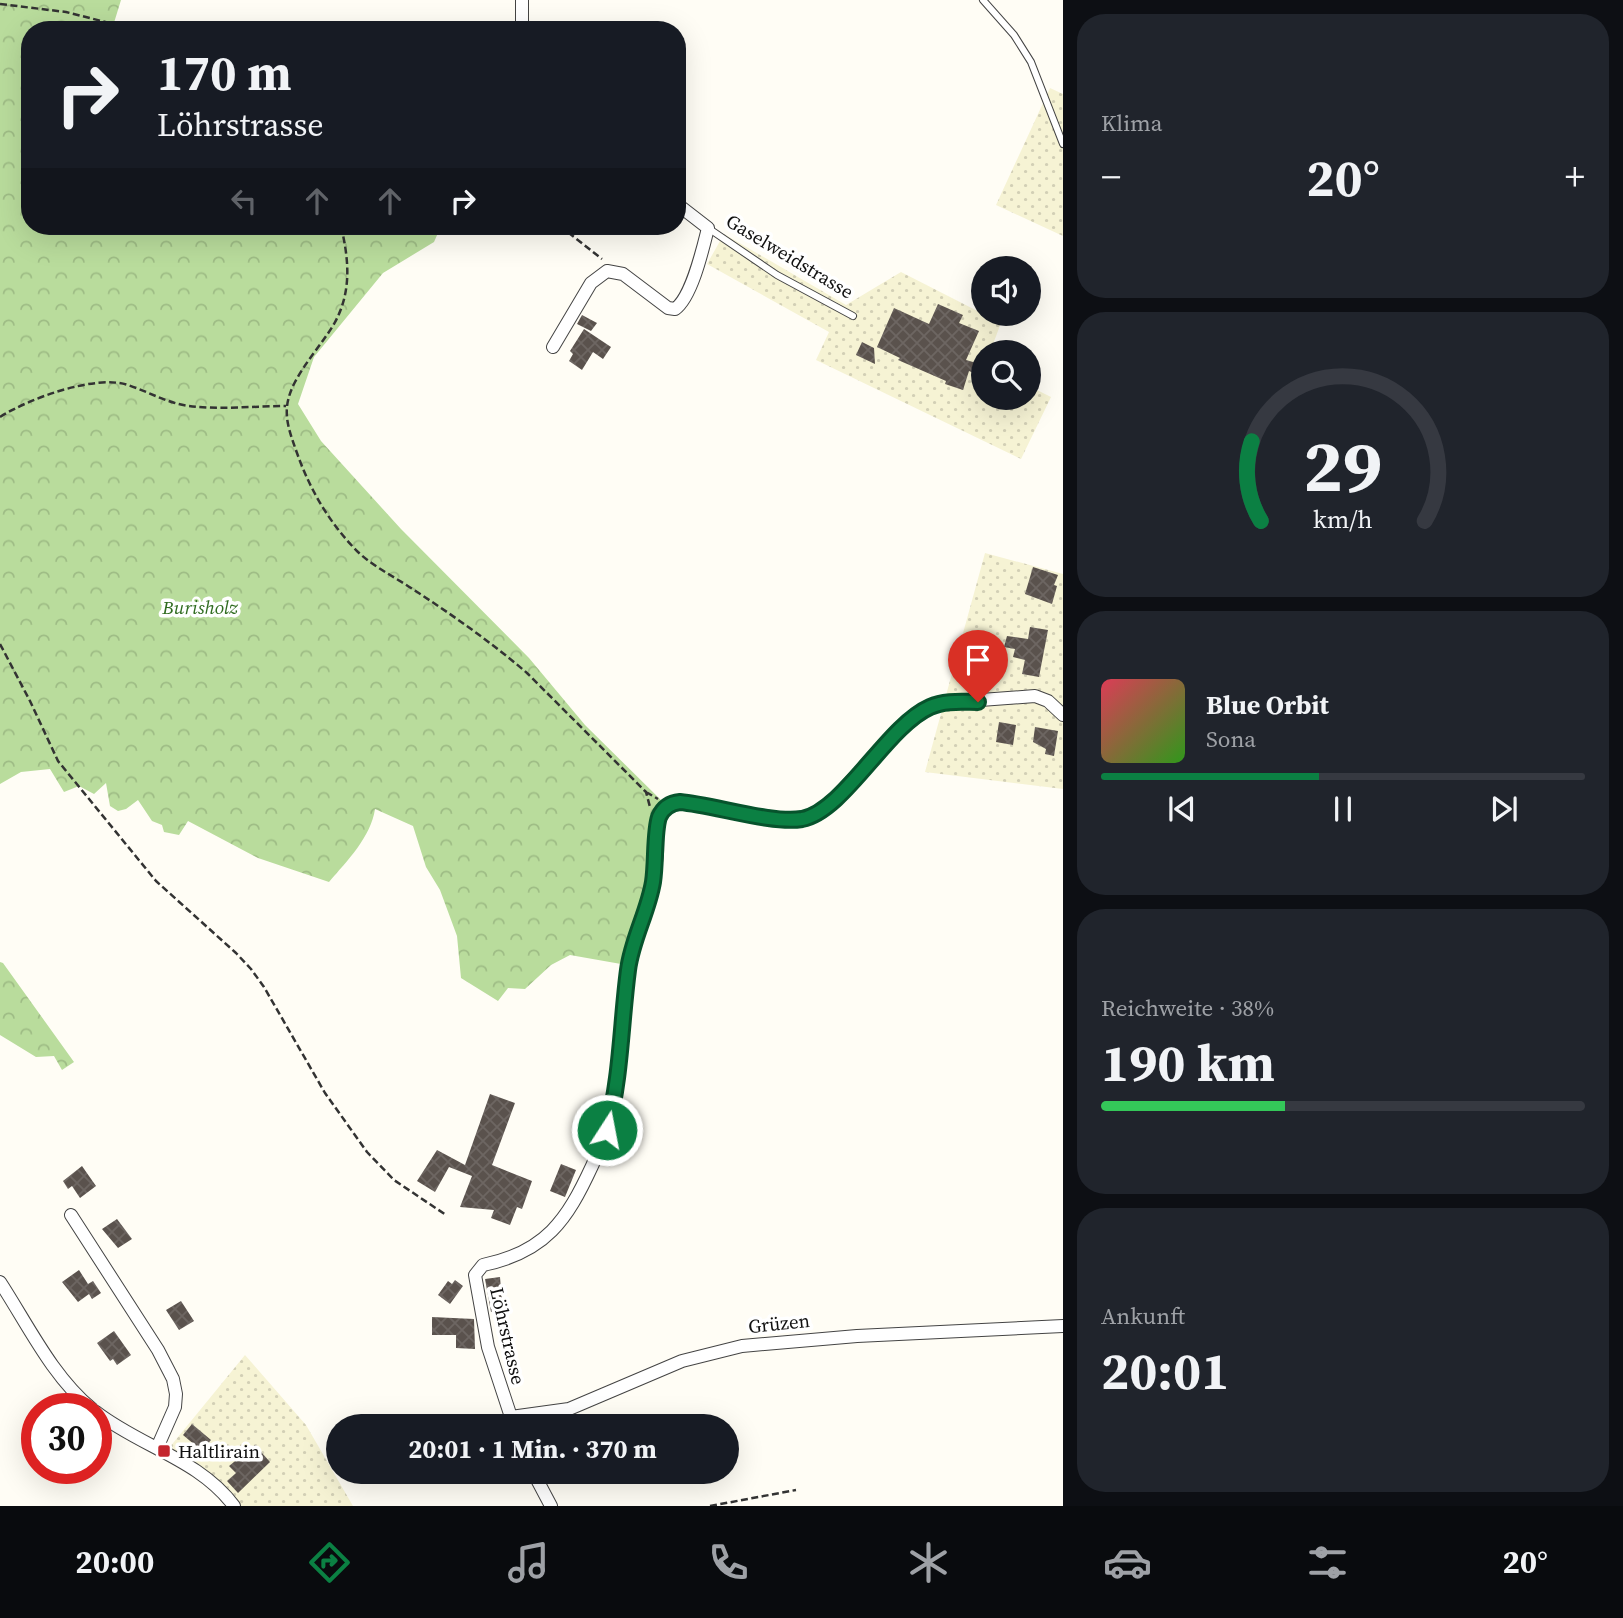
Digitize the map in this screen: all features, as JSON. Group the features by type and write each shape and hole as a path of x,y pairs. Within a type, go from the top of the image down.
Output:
{"street":[{"path":"522,0 522,21"},
{"name":"Gaselweidstrasse","path":"619,272 664,306 671,310 676,309 686,295 708,228 686,211"},
{"path":"553,347 595,279 607,271 619,272"},
{"name":"Löhrstrasse","path":"509,1414 488,1348 475,1275 483,1265 526,1250 562,1221 577,1199 602,1144 612,1113 628,968 653,885 661,813 668,805 680,802 776,818 797,819 812,816 834,799 904,725 940,703 1035,696 1048,701 1063,715"},
{"path":"71,1215 158,1350 173,1379 175,1407 157,1448"},
{"path":"0,1282 58,1372 76,1393"},
{"name":"Grüzen","path":"547,1414 569,1409 682,1361 742,1346 857,1336 1063,1326"},
{"path":"112,1421 210,1480 234,1506"},
{"path":"539,1484 551,1506"}],"lane":[{"path":"983,0 1014,35 1031,62 1063,144"},
{"name":"Gaselweidstrasse","path":"708,228 778,275 853,316"}],"path":[{"path":"0,4 66,12 102,21"},
{"path":"342,235 348,272 346,296 335,323 300,372 286,406 292,437 305,475 318,501 335,527 369,562 419,593 508,656 527,673 646,792 657,831"},
{"path":"572,235 619,272"},
{"path":"0,417 38,398 77,387 111,382 127,384 172,403 192,406 286,406"},
{"path":"0,644 58,761 156,881 236,953 251,970 264,987 325,1093 374,1160 401,1186 446,1215"},
{"path":"710,1506 796,1490"}],"shaded area":[{"path":"1050,88 1063,94 1063,236 996,205"},
{"path":"724,234 846,305 901,272 971,308 971,326 1000,326 995,340 971,340 971,410 1041,410 1041,392 1051,397 1021,459 816,360 829,332 707,264"},
{"path":"985,553 1063,574 1063,789 925,772"},
{"path":"245,1355 306,1425 326,1459 326,1484 340,1484 353,1506 238,1506 212,1475 169,1448"}],"green space":[{"name":"Burisholz","path":"0,0 121,0 115,21 21,21 21,235 437,235 434,242 383,273 314,357 298,404 321,441 401,529 529,658 585,725 665,804 654,816 656,853 621,964 570,955 551,965 525,989 508,988 498,1001 461,978 457,936 440,890 426,867 413,826 375,809 363,839 329,882 258,858 188,821 179,835 164,832 162,825 152,821 138,800 126,809 118,811 110,806 106,783 94,794 79,786 64,792 50,769 21,772 0,784"},
{"path":"0,962 74,1062 62,1070 54,1056 36,1057 0,1035"}],"building":[{"path":"938,304 963,315 959,323 979,331 975,340 971,340 971,349 966,360 971,361 971,372 969,371 963,390 945,384 946,381 898,360 900,358 877,347 894,308 929,324"},
{"path":"582,315 597,323 591,331 577,324"},
{"path":"584,329 611,347 603,359 593,352 582,370 569,361 573,354 570,351"},
{"path":"862,342 874,348 875,364 856,355"},
{"path":"1033,567 1058,575 1052,604 1025,594"},
{"path":"1030,627 1048,630 1039,677 1022,674 1025,660 1013,657 1015,649 1004,647 1007,636 1028,639"},
{"path":"999,722 1016,725 1013,745 996,742"},
{"path":"1035,727 1058,731 1054,756 1045,754 1046,749 1033,742"},
{"path":"490,1094 515,1103 492,1165 532,1181 522,1209 517,1207 510,1225 491,1218 494,1210 460,1207 472,1176 449,1167 435,1192 417,1181 437,1150 465,1165"},
{"path":"561,1164 576,1170 565,1197 550,1191"},
{"path":"82,1166 96,1186 80,1198 72,1186 68,1189 63,1181"},
{"path":"117,1219 132,1239 118,1248 102,1229"},
{"path":"79,1270 88,1284 93,1281 101,1293 92,1299 89,1294 78,1302 62,1282"},
{"path":"500,1277 502,1302 505,1301 506,1311 491,1312 485,1279"},
{"path":"455,1280 463,1286 450,1304 438,1295 448,1281 452,1284"},
{"path":"181,1301 194,1321 179,1330 166,1310"},
{"path":"432,1317 474,1319 475,1349 456,1348 456,1335 432,1335"},
{"path":"114,1331 131,1355 117,1365 113,1359 110,1361 97,1343"},
{"path":"192,1424 211,1440 202,1451 183,1435"},
{"path":"255,1445 270,1462 238,1493 227,1481 236,1473 229,1466"}],"place":[{"name":"Haltlirain","path":"164,1451"}],"route":[{"path":"607,1130 612,1113 628,968 653,885 661,813 668,805 680,802 790,820 812,816 834,799 904,725 923,711 940,703 978,702"}]}
